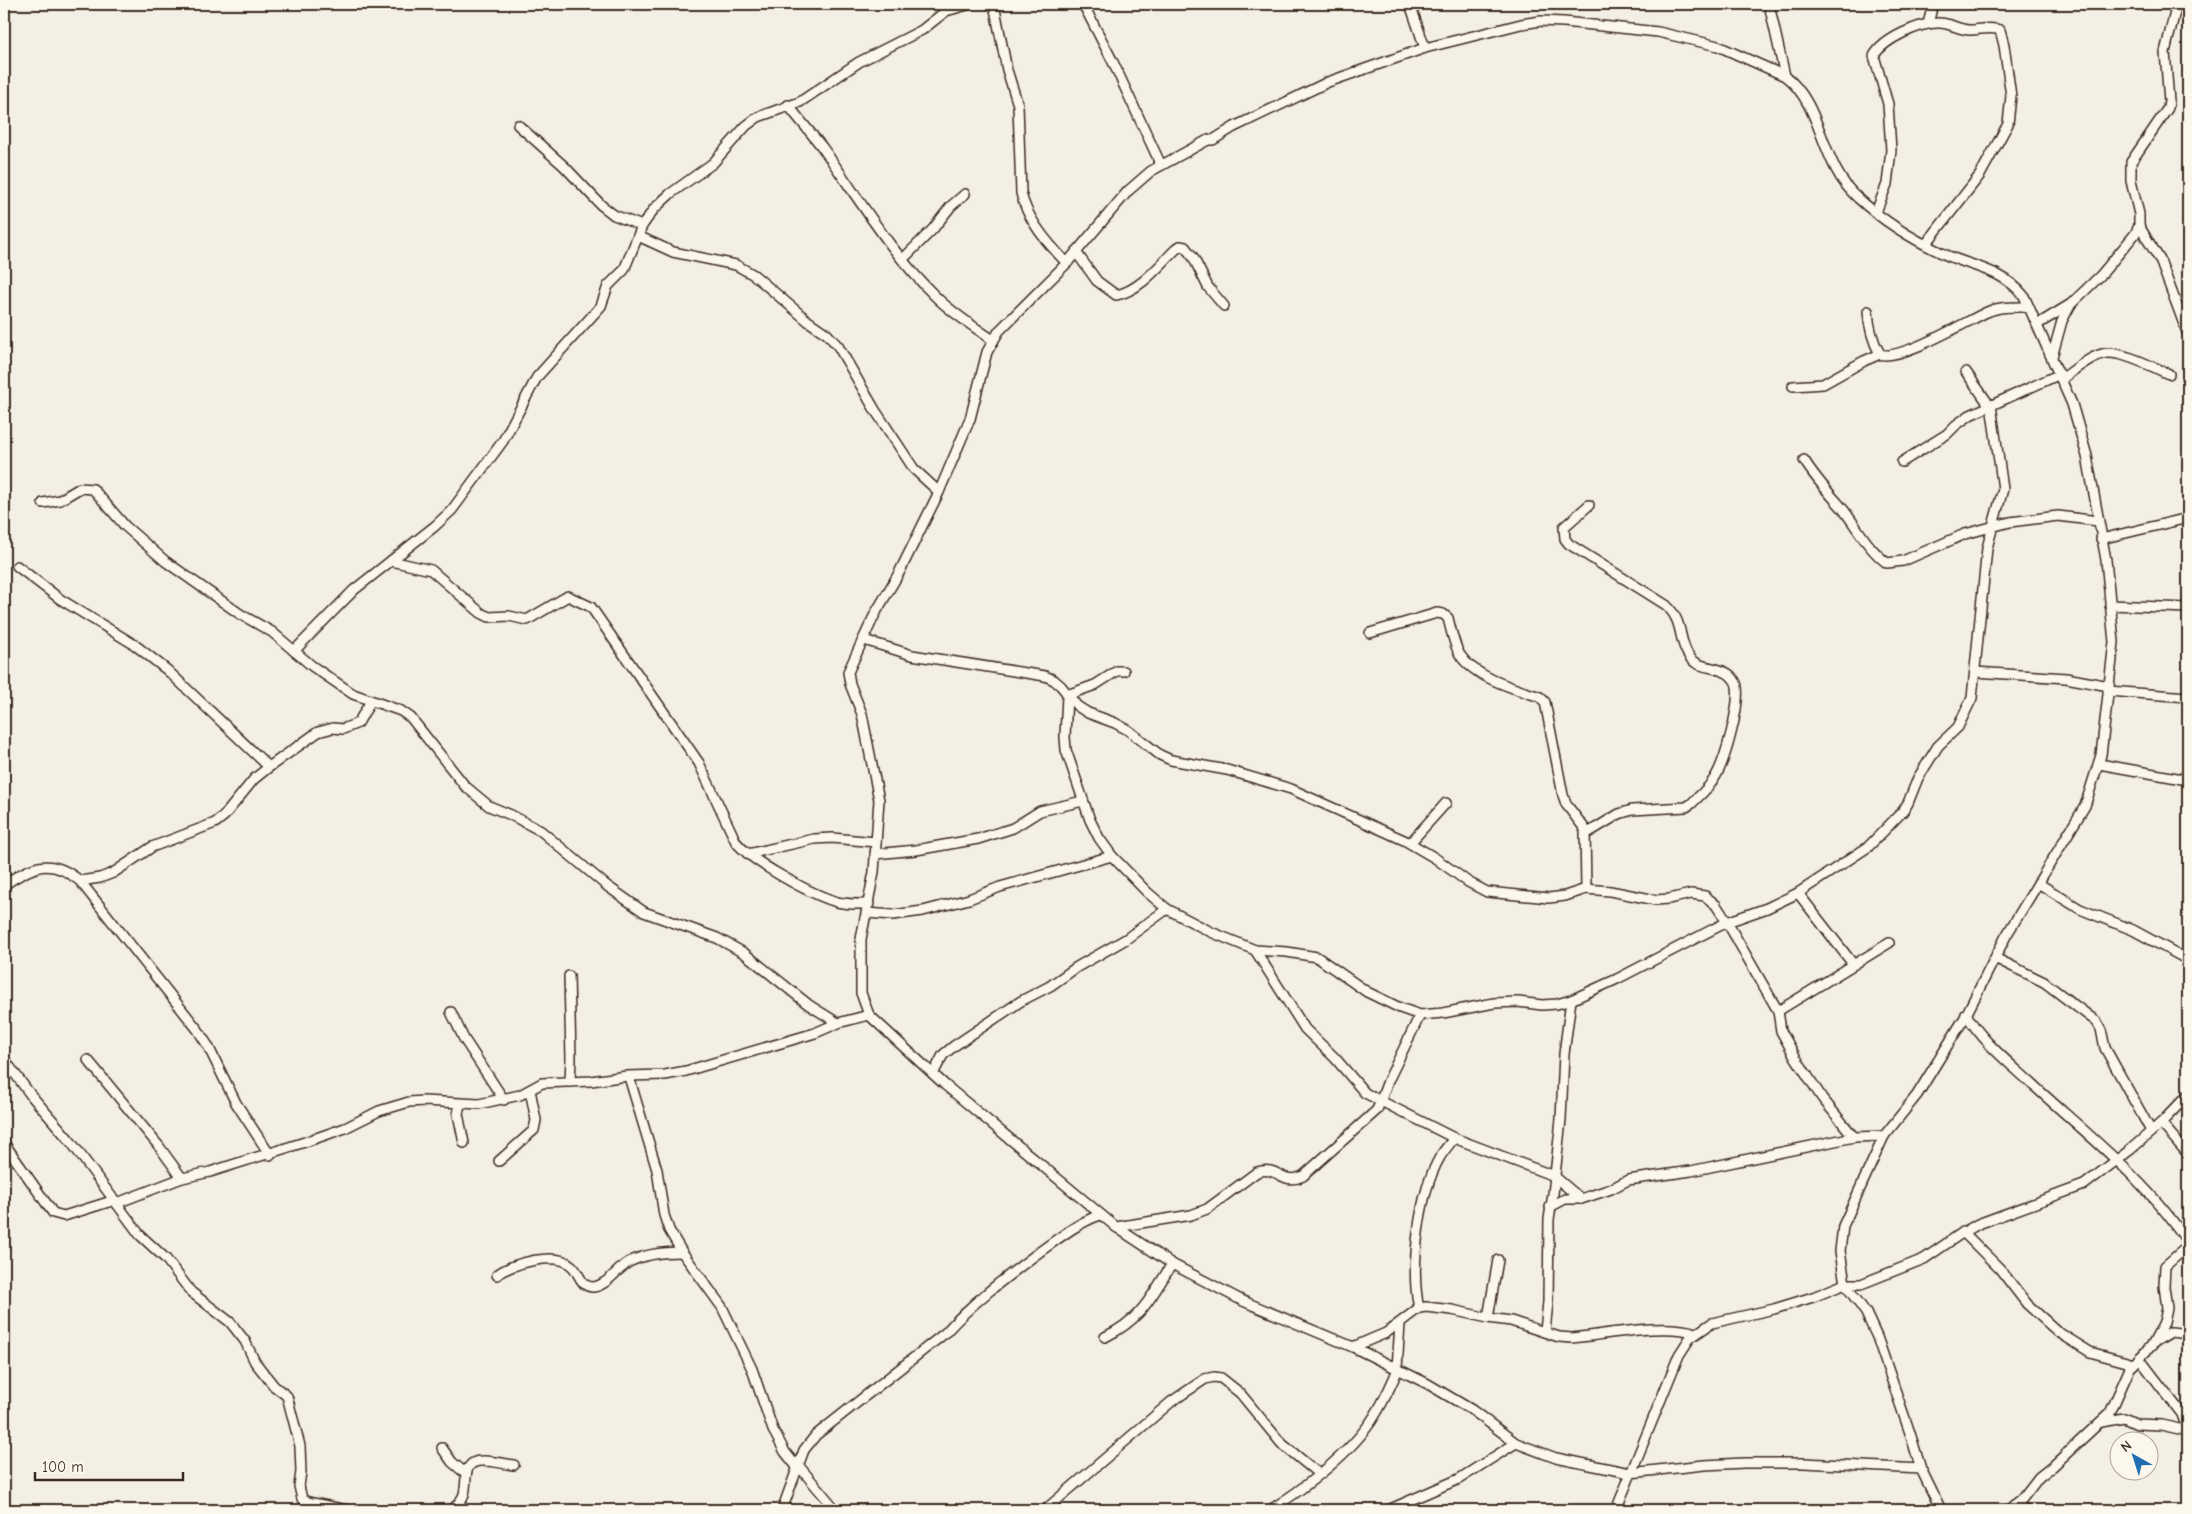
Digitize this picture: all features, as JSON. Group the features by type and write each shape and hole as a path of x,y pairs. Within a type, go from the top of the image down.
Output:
{"street":[{"path":"294,651 347,596 452,510 503,442 538,377 601,306 608,286 624,270 642,226 654,208 686,181 714,163 746,126 771,111 800,102 859,62 922,30 946,11 971,4"},
{"path":"994,4 1007,70 1018,105 1024,204 1041,232 1067,263"},
{"path":"1083,4 1112,60 1160,165"},
{"path":"1410,4 1425,48"},
{"path":"1769,4 1785,76"},
{"path":"1928,24 1932,4"},
{"path":"2177,4 2165,52 2168,108 2131,162 2131,181 2139,214 2139,226 2160,260 2188,336"},
{"path":"1921,1469 1804,1463 1744,1463 1704,1465 1630,1473 1556,1458 1516,1442 1472,1410 1397,1368 1353,1347 1243,1301 1172,1264 1100,1215 933,1074 869,1015 861,993 862,929 868,909 879,800 862,714 850,684 848,672 875,614 899,573 939,492 966,430 977,398 987,352 992,340 1067,263 1128,191 1160,165 1328,82 1425,48 1521,24 1541,21 1658,32 1718,46 1785,76 1794,83 1808,105 1831,161 1845,185 1898,229 1944,254 2002,275 2015,285 2029,307 2072,404 2087,456 2101,538 2114,642 2099,764 2085,806 1994,958 1966,1014 1917,1095 1884,1136 1843,1226 1840,1251 1845,1284 1866,1314 1877,1337 1921,1469 1941,1510"},
{"path":"1876,212 1887,184 1891,150 1888,104 1874,56 1883,44 1906,31 1928,24 1944,23 1969,30 1994,28 2000,30 2011,96 2008,124 1980,175 1926,244"},
{"path":"788,106 821,146 875,224 934,296 959,318 992,340"},
{"path":"518,125 564,166 601,205 614,215 642,226"},
{"path":"903,259 951,206 965,194"},
{"path":"2052,357 2062,321 2072,304 2101,275 2139,226"},
{"path":"638,236 673,252 736,265 754,275 808,321 827,334 838,346 875,410 914,469 939,492"},
{"path":"1076,252 1097,281 1116,295 1122,294 1138,284 1174,250 1180,246 1185,247 1193,257 1208,287 1224,306"},
{"path":"2038,324 2072,304"},
{"path":"1793,386 1823,384 1880,354 1888,356 1897,354 1928,342 1988,312 2005,307 2029,307"},
{"path":"1868,311 1870,332 1880,354"},
{"path":"1902,462 1947,434 1970,415 2061,376 2100,354 2108,353 2126,357 2168,374"},
{"path":"1067,695 1066,750 1099,838 1112,856 1147,892 1167,909 1211,932 1255,950 1287,952 1317,957 1367,992 1400,1008 1420,1015 1443,1013 1494,1003 1542,1005 1558,1004 1571,1000 1617,980 1727,922 1767,908 1798,894 1868,847 1898,818 1908,803 1918,778 1938,746 1958,727 1968,711 1972,698 1979,612 1987,548 2003,489 1991,405 1966,372"},
{"path":"1804,460 1877,556 1887,563 1903,562 1965,534 1994,526 2058,516 2098,521"},
{"path":"43,504 60,500 80,488 93,489 125,526 147,547 213,595 272,632 294,651 353,694 401,711 411,718 465,786 489,806 541,831 607,886 644,912 717,938 744,953 809,1005 838,1024"},
{"path":"1586,834 1619,814 1632,810 1686,807 1691,804 1715,778 1722,764 1732,731 1738,688 1734,679 1728,673 1694,662 1689,656 1675,614 1666,605 1565,539 1564,528 1589,506"},
{"path":"2101,538 2188,518"},
{"path":"391,561 431,570 481,613 489,617 509,616 527,620 568,596 591,607 699,763 736,842 748,854 794,882 835,902 893,915 923,911 969,899 1000,887 1112,856"},
{"path":"17,566 60,599 135,645 167,670 269,767"},
{"path":"2110,605 2188,608"},
{"path":"1370,633 1437,613 1443,614 1448,618 1461,656 1473,668 1492,680 1540,697 1548,708 1554,754 1566,804 1582,825 1586,834 1586,889"},
{"path":"864,640 912,655 1045,676 1054,680 1077,706 1088,713 1122,726 1160,755 1171,760 1227,770 1291,789 1410,843 1435,858 1468,882 1487,892 1549,898 1565,896 1586,889 1610,891 1656,900 1670,900 1691,894 1705,896 1716,905 1727,922 1778,1010 1781,1030 1796,1058 1822,1098 1854,1137"},
{"path":"1067,695 1095,684 1117,671 1124,671"},
{"path":"1975,672 2066,678 2109,689 2188,697"},
{"path":"80,881 100,878 113,873 152,847 215,823 224,816 254,779 269,767 318,732 332,728 343,729 358,723 371,701"},
{"path":"2099,764 2188,780"},
{"path":"875,854 916,850 978,839 1013,828 1040,811 1084,802"},
{"path":"1410,843 1446,803"},
{"path":"748,854 814,839 832,838 876,842"},
{"path":"4,885 15,877 41,866 64,869 80,881 198,1030 236,1102 270,1154"},
{"path":"2038,883 2080,909 2133,930 2188,960"},
{"path":"1798,894 1852,964"},
{"path":"933,1074 943,1055 954,1046 1021,1001 1050,986 1077,967 1126,939 1167,909"},
{"path":"1778,1010 1889,943"},
{"path":"1255,950 1305,1029 1335,1058 1365,1093 1454,1138 1554,1176 1581,1199"},
{"path":"1994,958 2044,982 2097,1022 2101,1029 2104,1045 2151,1131"},
{"path":"570,976 570,1082"},
{"path":"1545,1332 1548,1302 1550,1207 1564,1082 1564,1054 1571,1000"},
{"path":"451,1012 464,1039 504,1100"},
{"path":"1966,1014 1976,1030 2002,1058 2116,1160 2169,1218 2188,1244 2164,1268 2167,1312 2164,1323 2153,1344"},
{"path":"4,1143 53,1213 64,1216 116,1201 182,1178 210,1172 270,1154 336,1131 395,1106 424,1101 479,1104 504,1100 542,1083 665,1075 686,1071 869,1015"},
{"path":"1116,1227 1191,1215 1208,1209 1257,1172 1264,1170 1271,1169 1284,1178 1295,1179 1303,1176 1377,1110 1388,1081 1420,1015"},
{"path":"4,1059 116,1201 140,1235 166,1259 190,1292 230,1322 245,1341 255,1362 274,1386 287,1396 300,1446 301,1472 298,1486 302,1499 347,1510"},
{"path":"88,1060 158,1145 182,1178"},
{"path":"629,1077 643,1117 649,1147 657,1170 664,1215 669,1230 682,1252 722,1306 748,1360 773,1430 785,1452 836,1510"},
{"path":"499,1161 534,1130 536,1120 530,1090"},
{"path":"1616,1510 1630,1473 1652,1426 1679,1355 1690,1338 1696,1333 1712,1323 1805,1300 1845,1284 1861,1284 1918,1262 1963,1232 1999,1216 2084,1185 2162,1123 2188,1095"},
{"path":"460,1104 458,1114 464,1143"},
{"path":"2162,1123 2188,1154"},
{"path":"1550,1207 1565,1199 1581,1199 1611,1189 1628,1180 1691,1171 1854,1137 1884,1136"},
{"path":"1420,1308 1416,1294 1415,1269 1424,1196 1440,1156 1454,1138"},
{"path":"782,1510 804,1450 816,1434 945,1332 991,1288 1079,1224 1100,1215"},
{"path":"1963,1232 2000,1269 2027,1304 2058,1332 2090,1352 2136,1361 2182,1414 2188,1431"},
{"path":"497,1276 505,1268 513,1265 554,1259 572,1266 585,1284 590,1287 605,1282 627,1262 640,1257 682,1252"},
{"path":"1488,1318 1498,1260"},
{"path":"1105,1337 1123,1328 1138,1315 1172,1264"},
{"path":"1353,1347 1369,1342 1400,1324 1420,1308 1452,1310 1510,1321 1559,1337 1572,1338 1667,1329 1687,1329 1696,1333"},
{"path":"1270,1510 1344,1453 1368,1425 1397,1368 1400,1324"},
{"path":"2011,1508 2027,1493 2039,1477 2054,1466 2110,1413 2126,1376 2136,1361 2153,1344 2169,1333 2188,1334"},
{"path":"1045,1510 1171,1402 1205,1379 1214,1376 1221,1378 1240,1393 1281,1443 1319,1474"},
{"path":"2101,1422 2124,1418 2137,1424 2160,1424 2188,1431"},
{"path":"1388,1510 1460,1479 1516,1442"},
{"path":"442,1448 452,1462 464,1473"},
{"path":"452,1510 463,1496 464,1473 468,1467 475,1462 484,1460 514,1465"},
{"path":"2011,1508 2027,1510"}]}
